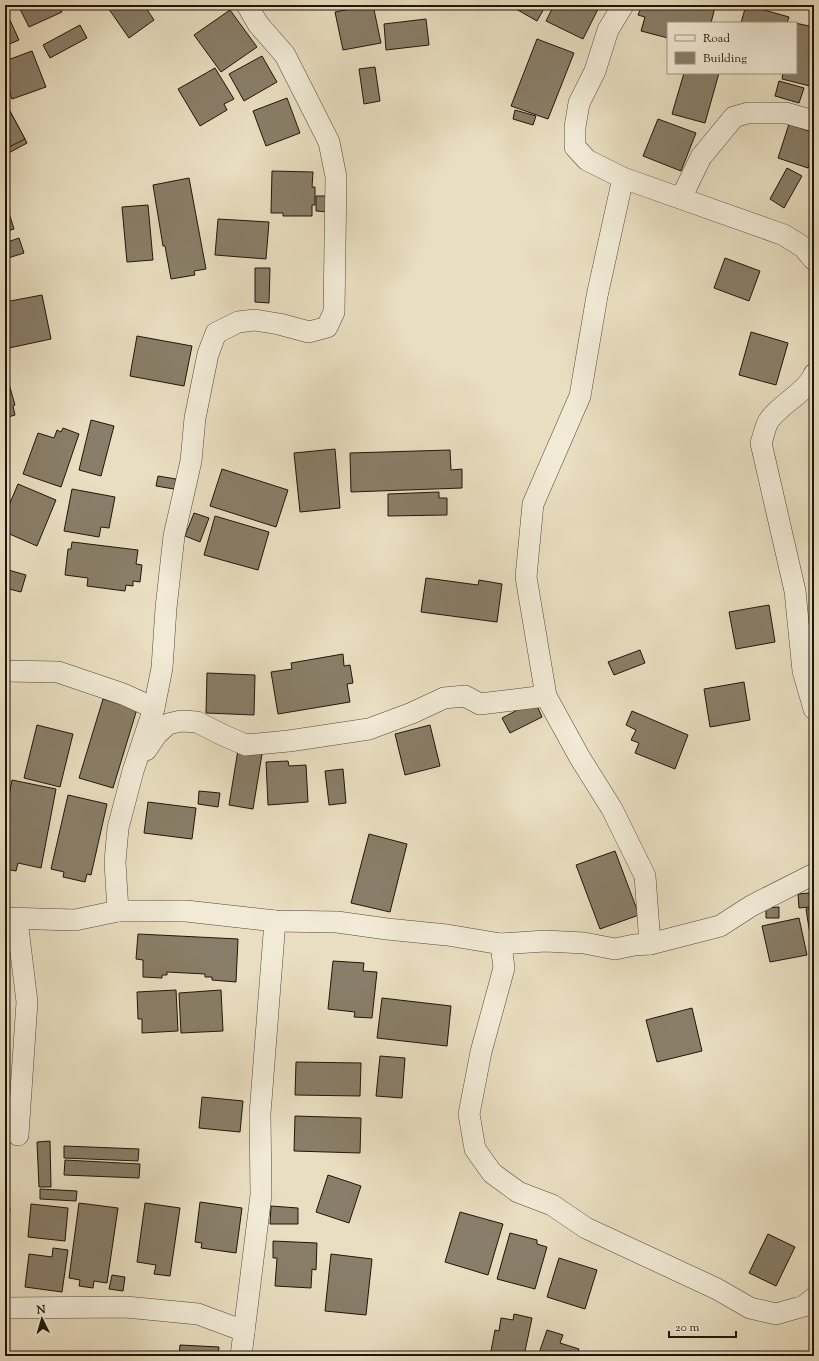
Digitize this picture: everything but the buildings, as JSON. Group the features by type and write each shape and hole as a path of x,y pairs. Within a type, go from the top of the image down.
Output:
{"street":[{"path":"118,912 115,862 118,828 133,771 154,708 162,668 166,608 174,536 191,461 195,418 208,354 216,333 238,322 255,320 279,324 309,332 327,327 334,312 336,177 329,142 285,55 258,24 247,5"},
{"path":"623,5 608,30 595,71 579,103 575,127 576,147 587,160 624,178 784,235 803,247 814,260"},
{"path":"680,198 701,157 734,117 748,113 786,112 814,121"},
{"path":"624,178 597,296 580,396 533,504 526,577 546,696 580,758 612,809 645,876 650,944"},
{"path":"814,374 812,381 782,406 769,420 761,443 795,591 803,671 814,709"},
{"path":"5,671 58,672 123,694 154,708"},
{"path":"133,771 157,734 168,724 181,721 197,722 246,745 289,741 369,728 412,713 444,698 465,696 480,704 546,696"},
{"path":"18,1135 27,1002 11,919 75,920 118,912 186,911 275,921 336,922 447,935 501,944 545,941 584,943 615,949 650,944 720,926 751,906 814,874"},
{"path":"241,1356 261,1195 260,1114 275,921"},
{"path":"501,944 504,968 481,1052 469,1114 475,1150 492,1173 518,1192 552,1205 586,1228 717,1289 750,1308 776,1314 804,1306 814,1298"},
{"path":"5,1308 126,1307 198,1314 244,1331"}]}
